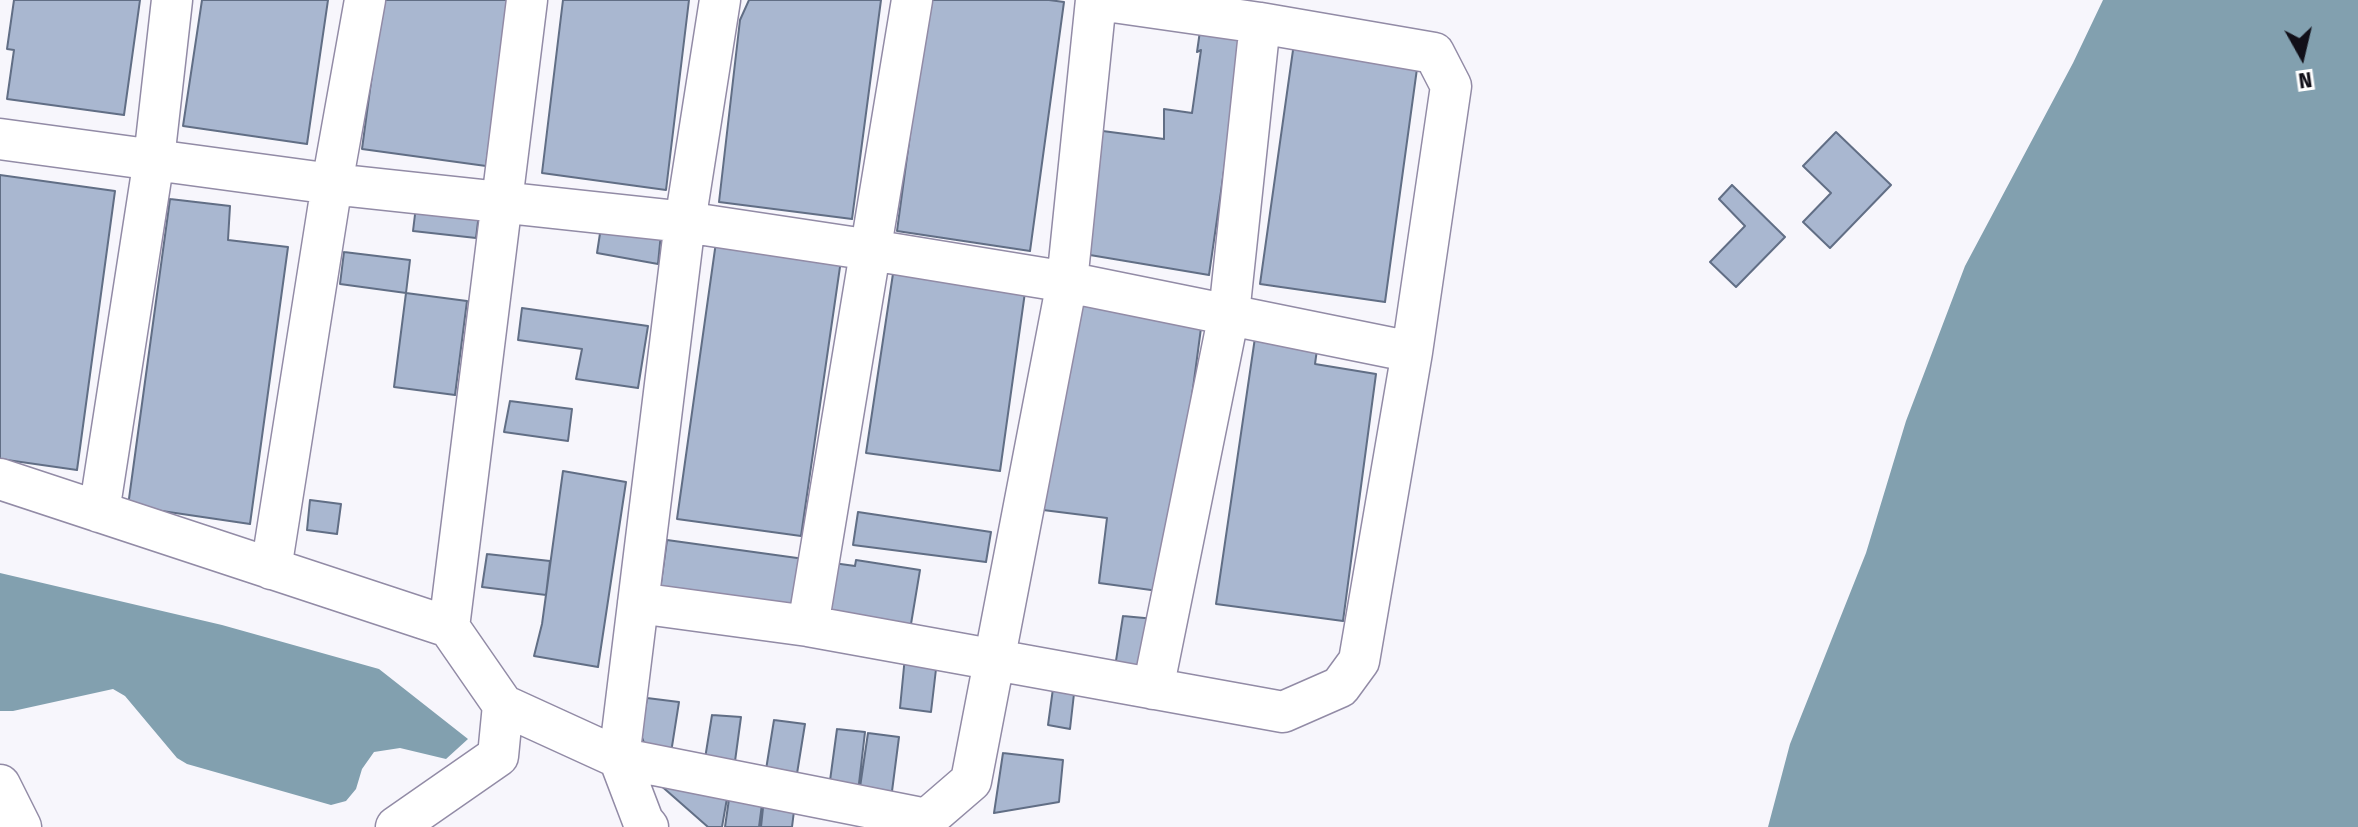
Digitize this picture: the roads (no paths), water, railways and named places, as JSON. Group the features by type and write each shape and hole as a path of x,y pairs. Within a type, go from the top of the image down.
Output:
{"street":[{"path":"99,512 154,159 172,0"},
{"path":"271,569 332,184 365,0"},
{"path":"449,627 527,0"},
{"path":"648,827 619,758 685,222 720,0"},
{"path":"808,626 912,0"},
{"path":"0,479 449,627 503,705 619,758 927,819 971,781 995,660 1067,282 1098,0 1260,23 1434,53 1451,86 1412,352 1359,661 1340,687 1283,712 1153,689 995,660 808,626 638,603"},
{"path":"1153,689 1229,314 1260,23"},
{"path":"0,139 332,184 685,222 871,250 1067,282 1412,352"},
{"path":"396,827 498,756 503,705"},
{"path":"0,785 21,827"}],"water":[{"path":"2103,0 2358,0 2358,827 1768,827 1790,744 1866,553 1906,421 1965,266"},
{"path":"0,573 222,625 379,669 468,739 446,759 400,748 374,752 362,769 356,789 346,801 331,805 187,764 177,758 125,696 113,689 13,711 0,711"}]}
